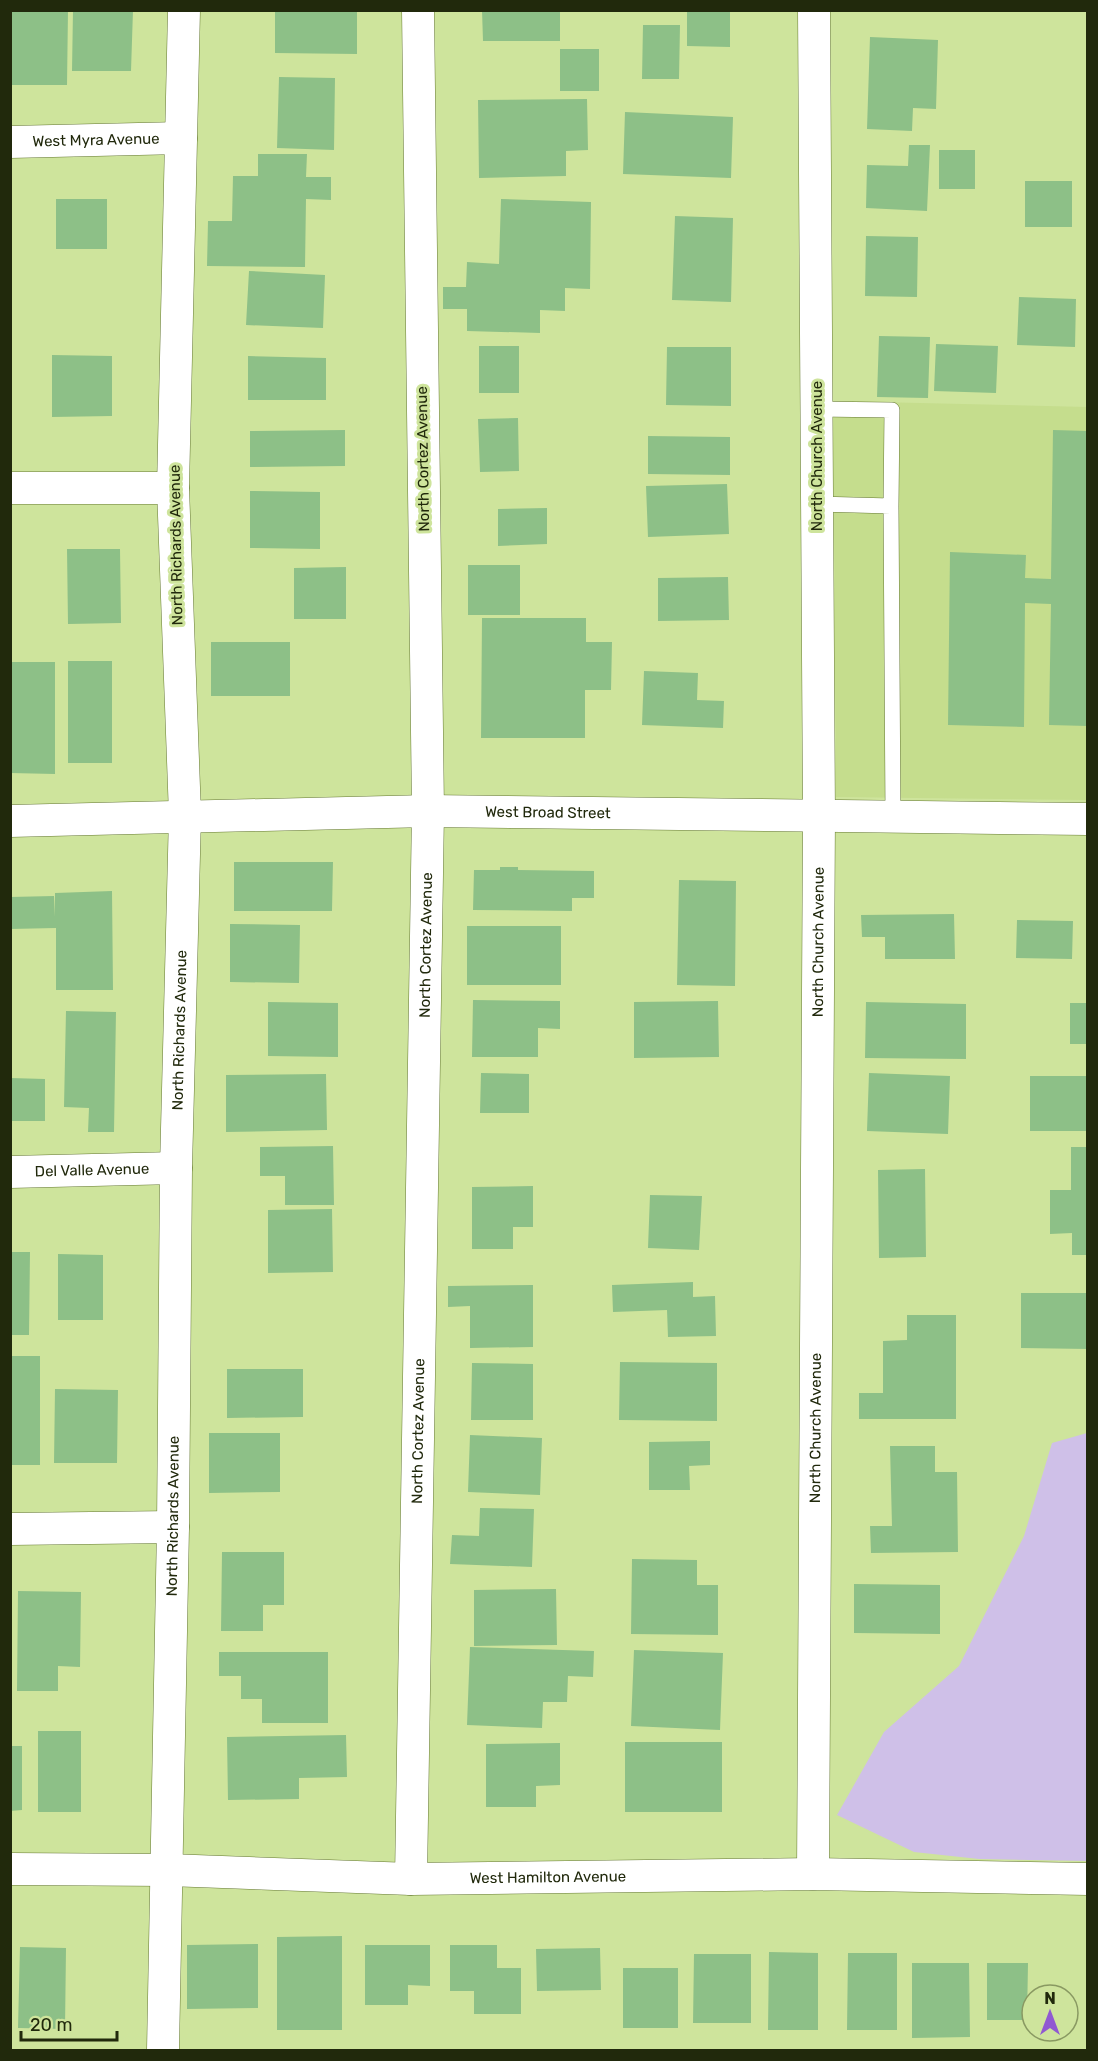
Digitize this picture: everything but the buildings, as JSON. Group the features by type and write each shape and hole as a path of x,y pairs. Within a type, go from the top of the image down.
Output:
{"street":[{"name":"North Richards Avenue","path":"163,2050 168,1870 176,1168 184,815 173,488 184,10"},
{"name":"North Cortez Avenue","path":"411,1879 428,811 418,10"},
{"name":"North Church Avenue","path":"813,10 819,816 813,1874"},
{"name":"West Myra Avenue","path":"10,142 181,138"},
{"path":"10,488 173,488"},
{"name":"West Broad Street","path":"10,820 428,811 1088,819"},
{"name":"Del Valle Avenue","path":"10,1172 176,1168"},
{"path":"10,1528 173,1527"},
{"name":"West Hamilton Avenue","path":"10,1869 168,1870 411,1879 813,1874 1088,1879"}],"lane":[{"path":"816,409 892,410 893,817"},
{"path":"817,504 891,506"}],"shaded area":[{"path":"833,401 1087,407 1087,800 836,797"},
{"path":"1087,1433 1087,1861 979,1859 914,1852 837,1815 884,1732 959,1666 1024,1536 1052,1443"}]}
